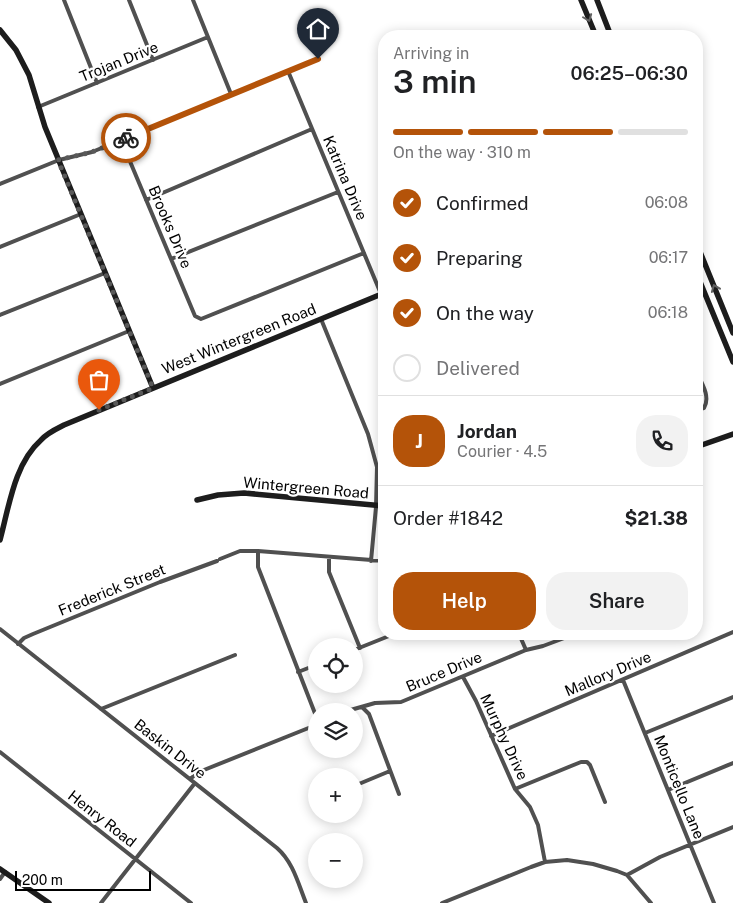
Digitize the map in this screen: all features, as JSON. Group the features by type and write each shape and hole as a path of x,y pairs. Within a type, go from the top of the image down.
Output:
{"main road":[{"path":"581,0 594,30"},
{"path":"597,0 609,30"},
{"path":"0,30 16,50 29,75 38,107 58,160 153,388"},
{"path":"703,259 733,333"},
{"path":"703,289 733,362"},
{"name":"West Wintergreen Road","path":"0,540 23,464 31,450 41,439 64,425 378,295"},
{"path":"703,445 733,434"},
{"name":"Wintergreen Road","path":"197,500 218,495 244,493 376,506"},
{"path":"2,871 50,903"}],"street":[{"path":"64,0 98,83"},
{"path":"129,0 152,60"},
{"path":"193,0 232,94"},
{"name":"Trojan Drive","path":"38,107 208,38"},
{"path":"0,184 58,160 92,152 318,59"},
{"name":"Katrina Drive","path":"288,71 378,284"},
{"path":"146,200 312,129"},
{"name":"Brooks Drive","path":"121,140 195,316 201,319 364,253"},
{"path":"171,259 338,192"},
{"path":"0,247 81,214"},
{"path":"0,315 105,272"},
{"path":"321,319 368,434 377,467 371,561"},
{"path":"0,384 129,331"},
{"path":"703,387 708,402 703,408"},
{"name":"Frederick Street","path":"18,644 24,638 33,634 240,551 378,561"},
{"path":"258,551 258,567 311,703"},
{"path":"330,557 329,572 356,638"},
{"name":"Baskin Drive","path":"0,629 284,854 306,903"},
{"name":"Mallory Drive","path":"492,736 733,632"},
{"path":"363,647 379,640"},
{"path":"522,640 526,650"},
{"name":"Bruce Drive","path":"363,708 375,703 401,702 526,650 559,640"},
{"path":"101,710 235,655"},
{"path":"298,672 308,668"},
{"name":"Murphy Drive","path":"463,677 476,701 515,789 530,807 538,824 546,862"},
{"name":"Monticello Lane","path":"623,680 714,903"},
{"path":"645,733 733,697"},
{"path":"363,708 369,714 399,794"},
{"path":"190,780 199,772 308,728"},
{"name":"Henry Road","path":"0,752 191,903"},
{"path":"515,789 581,762 587,762 590,765 605,802"},
{"path":"668,790 733,763"},
{"path":"363,782 390,771"},
{"path":"101,903 195,783"},
{"path":"627,875 660,857 733,827"},
{"path":"442,903 546,862 567,860 593,864 627,875 651,903"},
{"path":"0,879 2,871"}],"way so far":[{"path":"99,410 153,388 58,160 92,152 126,138"}],"route":[{"path":"126,138 318,59"}]}
